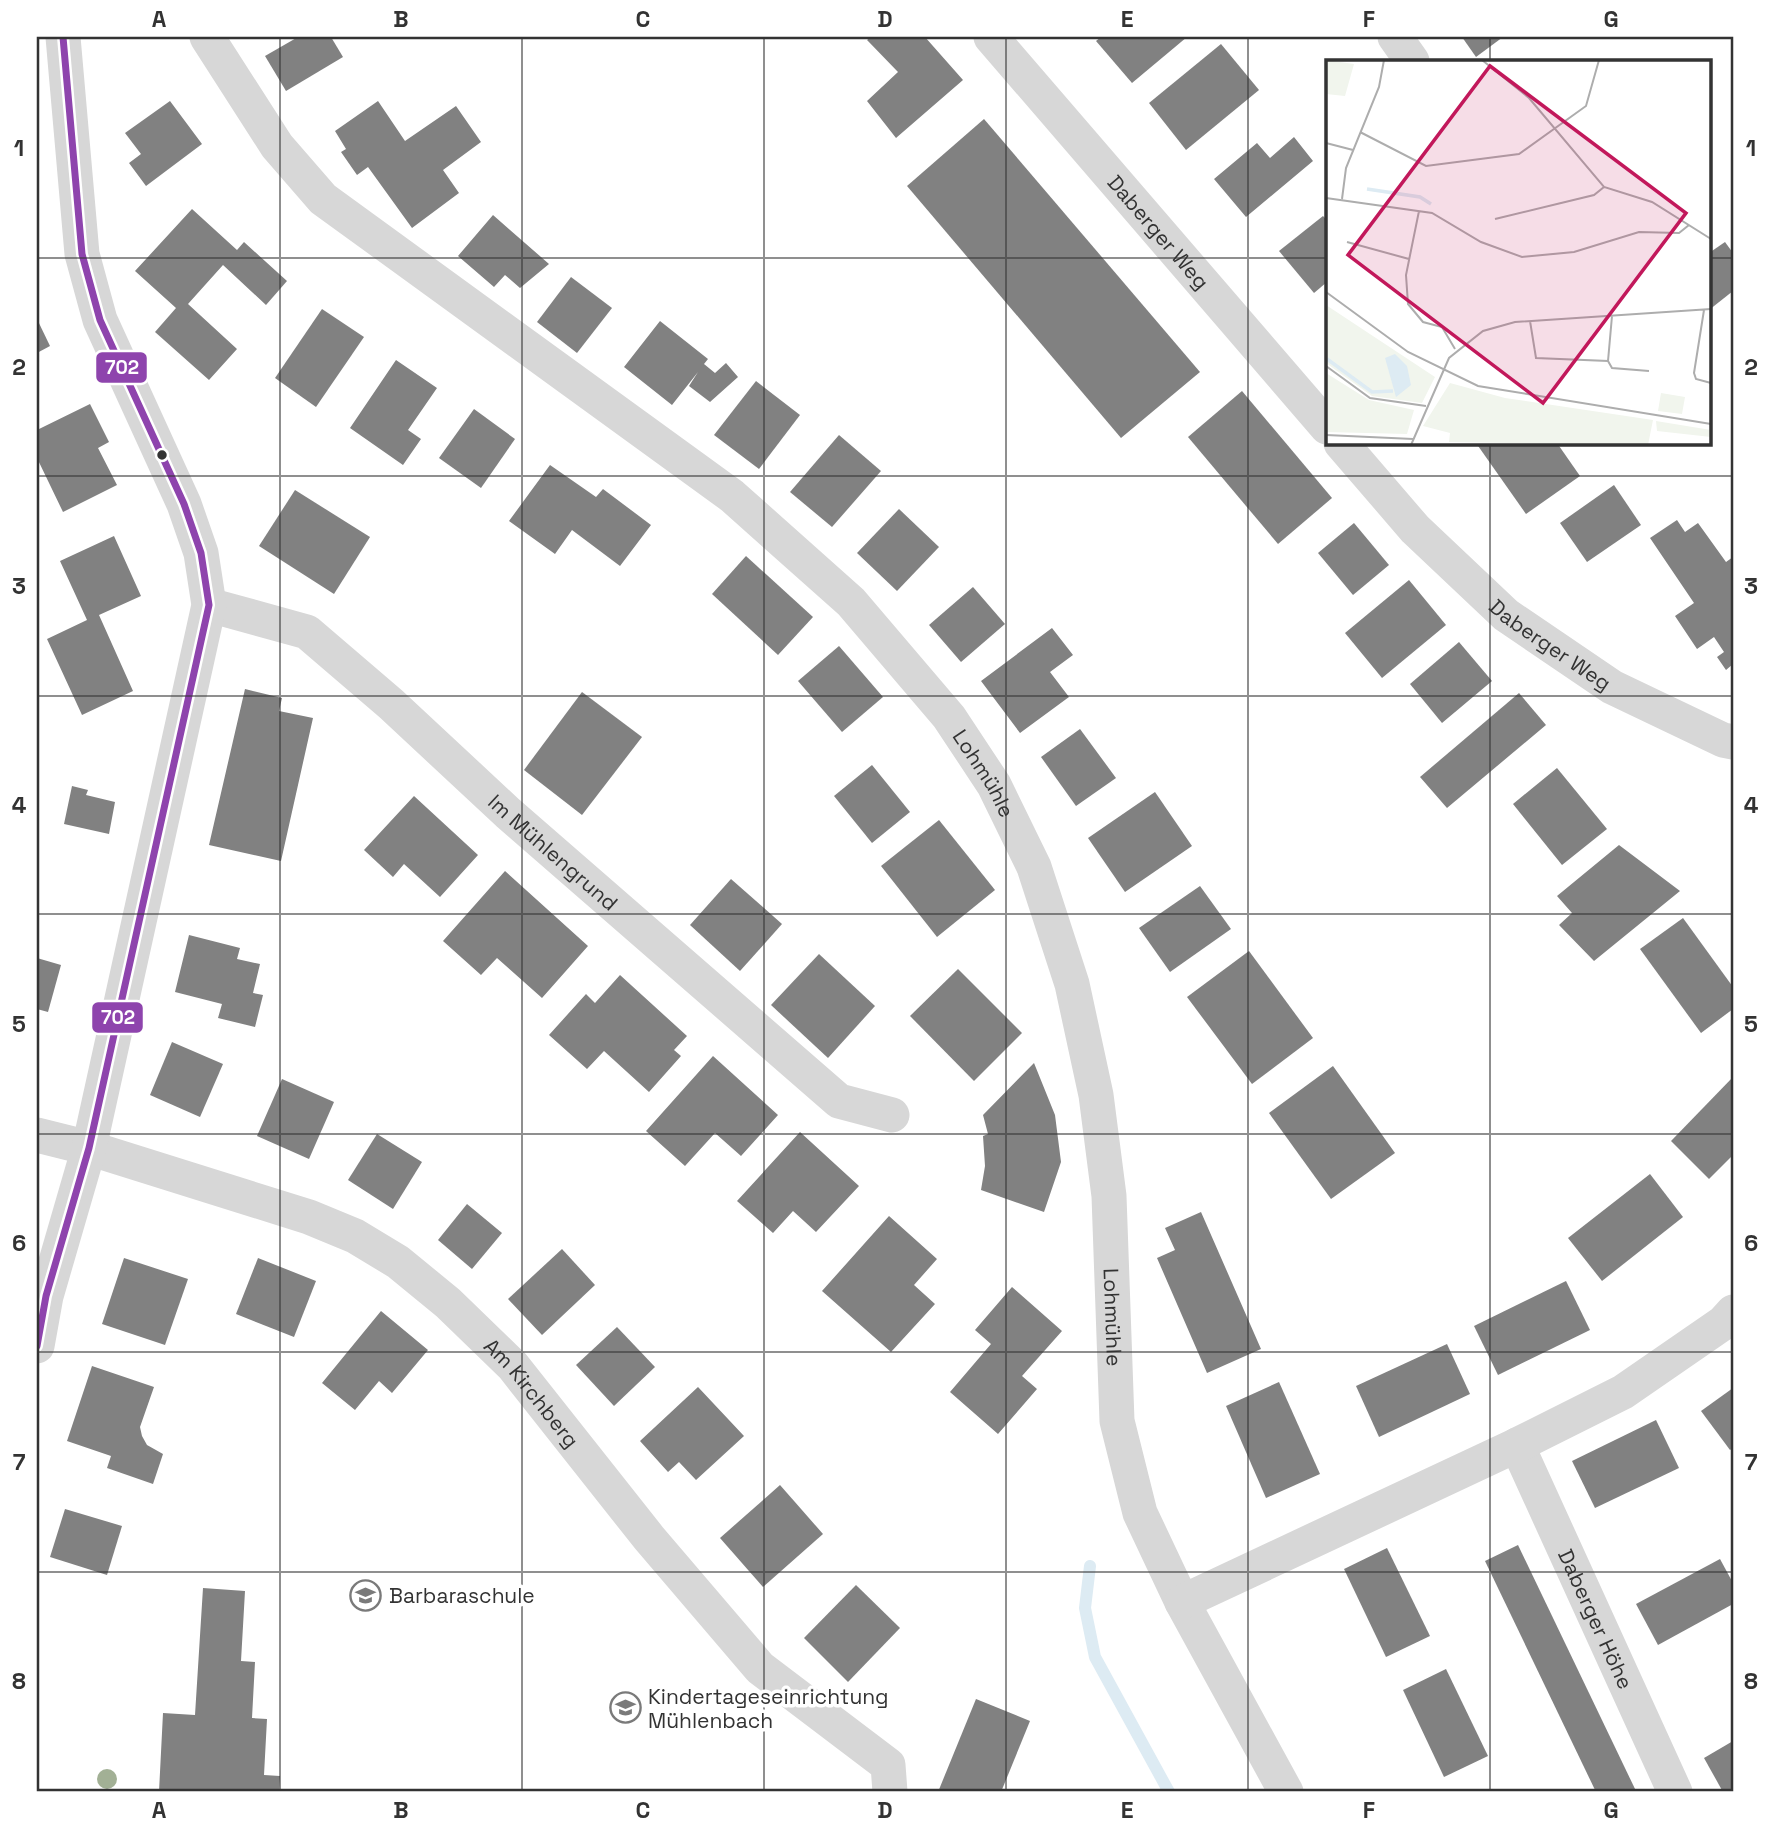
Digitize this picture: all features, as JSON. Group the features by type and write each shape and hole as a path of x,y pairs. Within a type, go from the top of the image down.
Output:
{"street":[{"path":"37,1346 46,1296 89,1148 209,605 201,553 184,504 100,320 82,254 63,37"},
{"name":"Lohmühle","path":"207,37 277,146 323,199 732,496 851,602 949,717 994,785 1034,867 1072,984 1096,1095 1109,1196 1117,1421 1140,1513 1182,1602 1286,1792"},
{"name":"Daberger Weg","path":"991,37 1326,424"},
{"path":"1395,37 1411,60"},
{"name":"Daberger Weg","path":"1343,444 1415,529 1506,615 1612,687 1723,740 1733,742"},
{"name":"Im Mühlengrund","path":"209,605 307,632 391,704 508,813 839,1101 892,1115"},
{"name":"Am Kirchberg","path":"37,1135 89,1148 309,1217 355,1236 398,1262 448,1303 513,1366 649,1538 760,1668 889,1778"},
{"path":"1182,1602 1517,1445 1623,1392 1723,1323 1733,1312"},
{"name":"Daberger Höhe","path":"1517,1445 1675,1792"}],"building":[{"path":"298,37 331,37 343,57 286,91 265,56"},
{"path":"871,37 925,37 963,80 896,138 867,101 898,72 867,40"},
{"path":"1101,37 1187,37 1132,83 1096,41"},
{"path":"1462,37 1503,37 1476,57"},
{"path":"1221,44 1259,90 1186,150 1149,103"},
{"path":"170,101 202,144 146,186 129,163 141,154 125,133"},
{"path":"378,101 405,141 456,106 481,142 443,170 459,193 412,228 368,167 357,175 341,152 346,149 335,131"},
{"path":"984,119 1200,372 1121,438 907,186"},
{"path":"1294,137 1313,161 1246,217 1214,179 1257,143 1270,158"},
{"path":"192,209 237,250 244,242 287,281 266,305 223,265 188,304 237,349 209,380 155,332 176,308 135,271"},
{"path":"493,215 549,264 520,288 505,275 494,287 458,256"},
{"path":"1323,216 1326,219 1326,283 1314,293 1279,251"},
{"path":"1725,242 1733,253 1733,291 1710,309 1710,252"},
{"path":"571,277 612,308 577,353 537,322"},
{"path":"322,309 364,337 316,407 275,378"},
{"path":"37,319 50,346 37,353"},
{"path":"660,321 708,359 704,364 715,373 726,363 738,377 710,402 689,386 698,372 672,405 624,367"},
{"path":"396,360 437,388 408,430 421,439 403,465 350,428"},
{"path":"756,381 800,415 759,469 714,435"},
{"path":"1242,391 1332,498 1278,544 1188,437"},
{"path":"90,404 109,442 98,448 117,485 63,512 37,458 37,430"},
{"path":"474,409 515,439 481,488 439,458"},
{"path":"839,435 881,471 832,527 790,492"},
{"path":"1477,444 1558,444 1580,476 1526,514"},
{"path":"550,465 596,497 603,489 651,525 620,566 572,530 555,554 509,521"},
{"path":"1614,485 1641,525 1587,562 1560,523"},
{"path":"295,490 370,537 334,594 259,546"},
{"path":"899,509 939,547 897,591 857,553"},
{"path":"1677,520 1685,532 1698,523 1726,562 1733,557 1733,664 1726,670 1717,657 1724,652 1714,637 1697,649 1675,616 1694,603 1650,538"},
{"path":"1354,523 1389,565 1353,595 1318,553"},
{"path":"114,536 141,596 99,615 133,691 82,715 47,639 87,620 60,561"},
{"path":"746,556 813,617 778,655 712,594"},
{"path":"1409,580 1446,625 1382,678 1345,633"},
{"path":"973,587 1005,624 961,662 929,625"},
{"path":"1052,628 1073,655 1050,672 1069,697 1020,733 981,681"},
{"path":"1459,642 1492,681 1442,723 1410,684"},
{"path":"839,646 883,697 842,732 798,681"},
{"path":"245,689 282,698 279,711 313,718 281,861 209,845"},
{"path":"582,692 642,737 582,815 524,770"},
{"path":"1519,693 1546,725 1447,808 1420,777"},
{"path":"1080,729 1116,778 1076,806 1041,757"},
{"path":"872,765 910,812 872,843 834,796"},
{"path":"1557,768 1607,829 1562,865 1513,804"},
{"path":"72,786 88,790 86,795 115,802 109,834 64,824"},
{"path":"1155,792 1192,846 1125,892 1088,838"},
{"path":"414,796 478,855 440,897 404,864 393,877 364,850"},
{"path":"939,820 995,890 937,937 881,866"},
{"path":"1619,845 1680,891 1594,961 1559,925 1572,913 1557,896"},
{"path":"505,871 588,946 542,998 497,958 481,975 443,941"},
{"path":"731,879 782,924 740,971 690,925"},
{"path":"1200,886 1231,929 1170,972 1139,928"},
{"path":"1683,918 1733,987 1733,1009 1701,1033 1640,949"},
{"path":"189,935 240,948 237,959 260,964 253,993 263,995 255,1027 218,1018 222,1004 175,992"},
{"path":"1249,951 1313,1038 1252,1084 1187,997"},
{"path":"819,954 875,1006 828,1058 771,1005"},
{"path":"37,958 61,965 48,1012 37,1009"},
{"path":"958,969 1022,1033 974,1081 910,1016"},
{"path":"620,975 687,1036 674,1050 681,1056 649,1092 604,1051 587,1069 549,1035 586,994 595,1003"},
{"path":"172,1042 223,1064 200,1117 150,1095"},
{"path":"713,1056 778,1115 741,1156 715,1133 685,1166 646,1131"},
{"path":"1034,1063 1055,1115 1061,1162 1044,1212 981,1190 985,1166 983,1136 988,1134 983,1115"},
{"path":"1333,1066 1395,1153 1331,1199 1269,1113"},
{"path":"1733,1077 1733,1155 1709,1179 1671,1141"},
{"path":"282,1079 334,1102 309,1159 257,1136"},
{"path":"800,1132 859,1186 816,1232 793,1211 773,1233 737,1201"},
{"path":"377,1134 422,1162 393,1209 348,1180"},
{"path":"1650,1174 1683,1217 1602,1281 1568,1238"},
{"path":"467,1204 502,1233 472,1269 438,1240"},
{"path":"1201,1212 1261,1349 1207,1373 1157,1258 1175,1250 1165,1228"},
{"path":"889,1216 937,1259 914,1285 935,1304 891,1352 822,1291"},
{"path":"562,1249 595,1285 542,1335 508,1299"},
{"path":"124,1258 188,1279 165,1345 102,1324"},
{"path":"258,1258 316,1281 294,1337 236,1314"},
{"path":"1566,1281 1590,1330 1498,1375 1474,1326"},
{"path":"1012,1287 1062,1331 1022,1376 1037,1389 998,1434 950,1392 991,1344 975,1330"},
{"path":"381,1311 428,1350 392,1393 379,1381 355,1410 322,1383"},
{"path":"617,1327 655,1367 614,1406 576,1365"},
{"path":"1447,1344 1470,1394 1379,1437 1356,1386"},
{"path":"92,1366 154,1387 140,1427 147,1445 163,1454 153,1484 107,1468 111,1456 67,1441"},
{"path":"1279,1382 1320,1474 1266,1498 1226,1406"},
{"path":"698,1387 744,1436 696,1480 679,1462 668,1472 640,1441"},
{"path":"1733,1388 1733,1448 1730,1450 1701,1411"},
{"path":"1656,1420 1679,1468 1595,1508 1572,1461"},
{"path":"780,1485 823,1534 763,1587 720,1538"},
{"path":"65,1509 122,1526 107,1575 50,1557"},
{"path":"1518,1545 1636,1791 1596,1792 1485,1561"},
{"path":"1387,1548 1430,1636 1386,1657 1344,1569"},
{"path":"1720,1559 1733,1583 1733,1604 1658,1645 1636,1604"},
{"path":"856,1585 900,1628 848,1682 804,1638"},
{"path":"203,1588 245,1591 241,1661 255,1662 252,1718 267,1719 264,1775 280,1776 279,1792 159,1792 163,1713 195,1715"},
{"path":"1446,1669 1488,1756 1444,1777 1403,1690"},
{"path":"976,1699 1030,1721 1008,1775 1001,1792 938,1792"},
{"path":"1733,1741 1733,1792 1723,1792 1704,1758"}],"waterway":[{"path":"1090,1566 1085,1608 1095,1657 1169,1792"}],"transit line":[{"name":"702","path":"37,1346 46,1296 89,1148 209,605 201,553 184,504 100,320 82,254 63,37"}],"place":[{"name":"Barbaraschule","path":"366,1595"},
{"name":"Kindertageseinrichtung Mühlenbach","path":"625,1708"}]}
